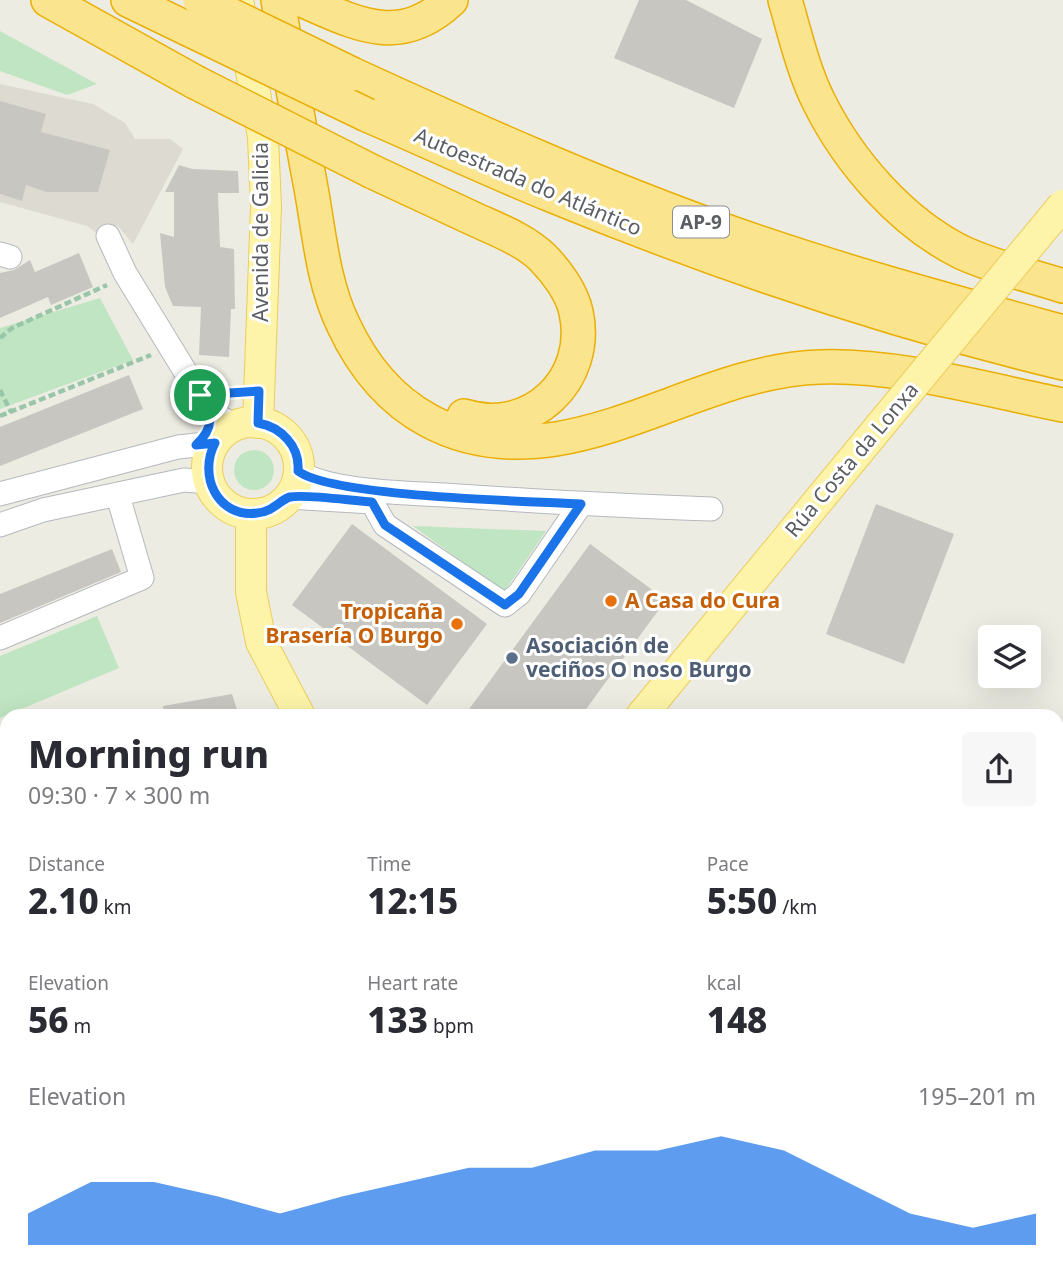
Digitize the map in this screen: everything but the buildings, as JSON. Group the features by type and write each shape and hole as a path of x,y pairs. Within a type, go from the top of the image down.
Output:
{"highway":[{"path":"48,0 195,82 373,172 516,238 542,257 564,283 576,312 578,341 572,369 555,393 534,412 506,419 475,420 445,411 416,393 398,375 368,334 350,295 295,0"},
{"name":"Autoestrada do Atlántico","path":"128,0 194,14 352,74 498,141 724,230 836,268 1063,332"},
{"path":"278,0 328,277 342,322 365,364 392,395 426,421 459,435 497,443 555,439 611,426 735,381 820,367 878,369 1063,405"},
{"path":"302,0 370,28 388,30 413,24 438,13 452,0"},
{"path":"784,3 818,101 848,152 873,183 912,219 960,251 1063,286"},
{"name":"Autoestrada do Atlántico","path":"194,14 366,114 550,195 762,276 948,335 1063,363"}],"main road":[{"name":"Avenida de Galicia","path":"209,482 207,467 226,434 265,183 263,136 238,0"},
{"name":"Rúa Costa da Lonxa","path":"647,709 1063,205"},
{"path":"209,482 215,495 225,505 251,514 268,512 293,484 296,453 290,441 279,431 226,434"},
{"path":"251,514 251,592 261,642 296,709"}],"street":[{"path":"108,236 125,274 226,434"},
{"path":"210,412 205,436 226,434"},
{"path":"0,495 46,480 226,434"},
{"path":"293,484 307,477 324,483 394,492 711,509"},
{"path":"0,525 43,510 184,480 209,482"},
{"path":"293,484 372,502 385,525 505,605 519,594 581,504"},
{"path":"0,638 142,578 118,496"}],"path":[{"path":"0,338 12,328 99,289 125,274"},
{"path":"0,416 171,346"},
{"path":"0,390 11,412"}],"shaded area":[{"path":"0,84 93,104 125,123 135,139 170,139 183,149 133,244 118,226 98,234 87,226 0,202"}],"green space":[{"path":"0,31 97,84 67,95 0,71"},
{"path":"100,298 133,360 0,409 0,328"},
{"path":"254,450 262,451 268,456 273,462 273,478 268,484 262,489 254,490 246,489 240,484 235,478 234,470 235,462 240,456 246,451"},
{"path":"413,526 546,531 504,592"},
{"path":"97,616 119,668 21,709 0,709 0,656"}],"place":[{"name":"A Casa do Cura","path":"611,601"},
{"name":"Tropicaña Brasería O Burgo","path":"457,624"},
{"name":"Asociación de veciños O noso Burgo","path":"512,658"}],"route":[{"path":"259,391 258,423 279,431 290,441 296,453 298,471 324,483 394,492 581,504 519,594 505,605 385,525 372,502 288,497 281,505 268,512 253,514 239,512 225,505 215,495 209,482 209,453 215,443 196,445 205,436 209,425 210,412 200,395 259,391"}]}
